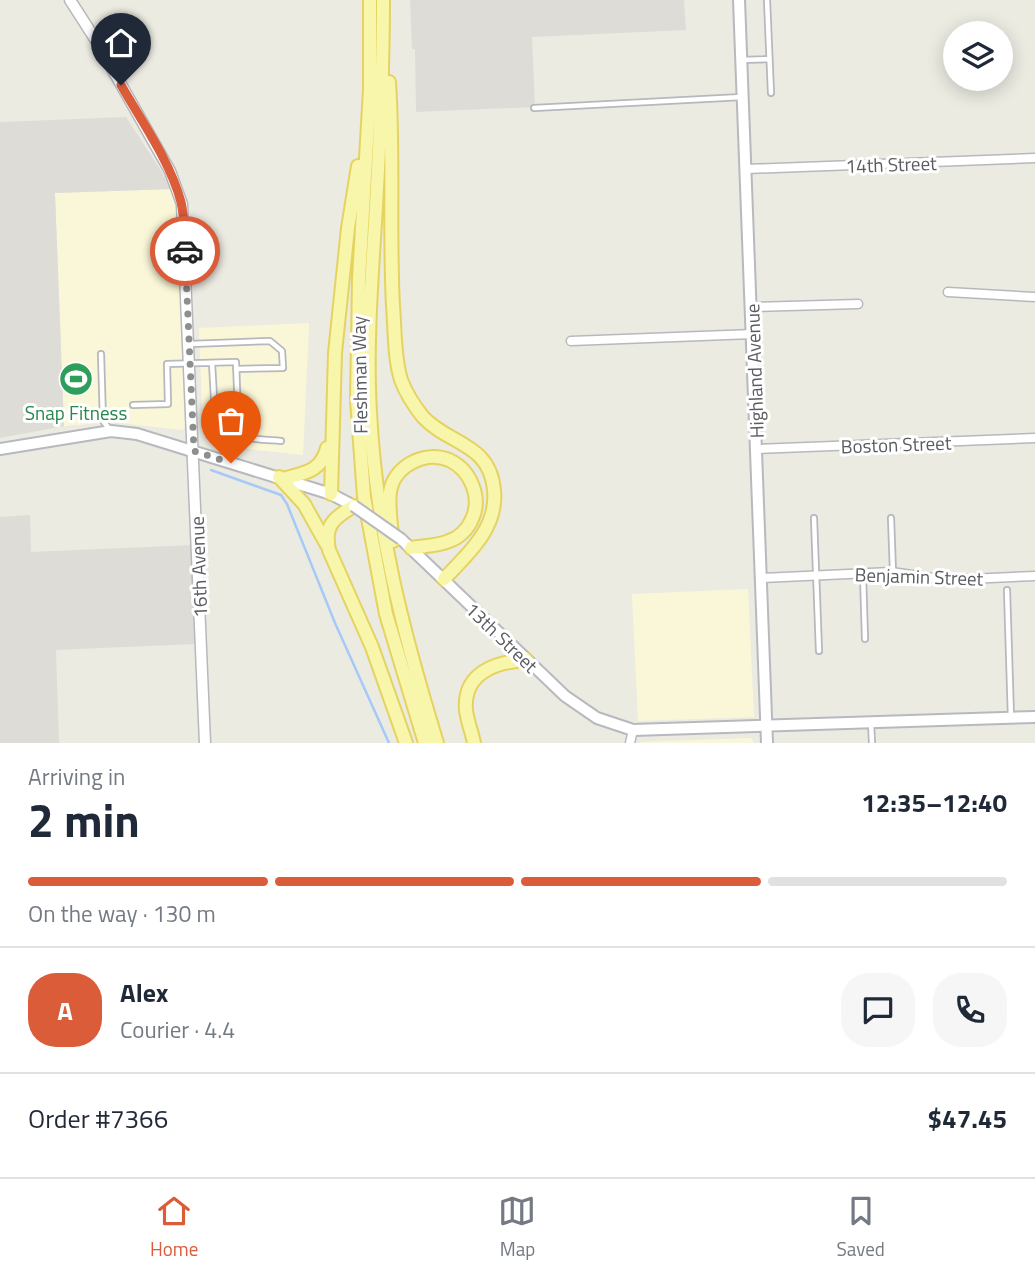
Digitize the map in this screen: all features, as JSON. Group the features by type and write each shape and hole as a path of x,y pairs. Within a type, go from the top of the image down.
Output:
{"main road":[{"name":"Fleshman Way","path":"370,0 370,89 359,279 357,400 364,497 386,614 425,743"},
{"name":"Fleshman Way","path":"383,0 381,108 368,342 369,412 379,506 403,632 437,743"},
{"path":"383,0 392,128 390,236 396,344 401,380 424,418 476,452 489,467 493,478 495,504 489,525 474,548 444,579"},
{"name":"Highland Avenue","path":"739,0 767,743"},
{"path":"331,494 335,353 348,228 370,89"},
{"path":"333,410 327,452 322,463 306,472 281,478 304,505 329,550 372,647 407,743"},
{"name":"13th Street","path":"0,449 111,431 137,434 331,494 354,506 401,539 565,696 597,718 633,730 1035,717"},
{"path":"403,632 390,491 404,467 415,460 436,457 447,459 464,472 471,482 477,502 475,513 469,526 449,542 411,548"},
{"path":"329,550 326,536 330,524 354,506"},
{"path":"474,743 466,711 470,687 482,671 494,665 526,660"}],"street":[{"name":"16th Avenue","path":"70,0 97,42 170,172 177,190 184,225 205,743"},
{"name":"14th Street","path":"747,169 1035,158"},
{"path":"948,292 1035,297"},
{"path":"751,307 858,304"},
{"path":"571,341 752,334"},
{"name":"Boston Street","path":"756,449 1035,438"},
{"name":"Benjamin Street","path":"761,578 893,572 947,580 1035,576"},
{"path":"630,743 633,730"}],"lane":[{"path":"767,0 771,93"},
{"path":"741,60 769,59"},
{"path":"534,107 743,97"},
{"path":"189,344 270,341 282,351 282,368 236,369"},
{"path":"101,354 103,421 111,431"},
{"path":"133,405 168,404 167,364 236,362 238,415 215,416 212,363"},
{"path":"222,416 225,426 235,434 281,442"},
{"path":"814,518 819,651"},
{"path":"891,518 893,572"},
{"path":"863,573 865,639"},
{"path":"1007,590 1011,718"},
{"path":"871,723 872,743"}],"shaded area":[{"path":"410,0 684,0 686,30 532,37 535,107 416,112 415,49 412,49"},
{"path":"126,117 173,189 55,193 64,426 0,438 0,122"},
{"path":"173,189 177,219 186,420 184,429 113,422 64,426 55,193"},
{"path":"309,323 303,455 248,449 203,433 199,328"},
{"path":"30,515 31,552 192,545 195,644 56,650 59,743 0,743 0,517"},
{"path":"748,589 754,717 638,721 632,594"},
{"path":"751,738 754,743 640,743 640,742"}],"waterway":[{"path":"211,470 281,495 287,504 335,623 389,743"}],"way so far":[{"path":"185,251 194,451 231,463"}],"place":[{"name":"Snap Fitness","path":"76,379"}],"route":[{"path":"121,85 170,172 177,190 184,225 185,251"}]}
